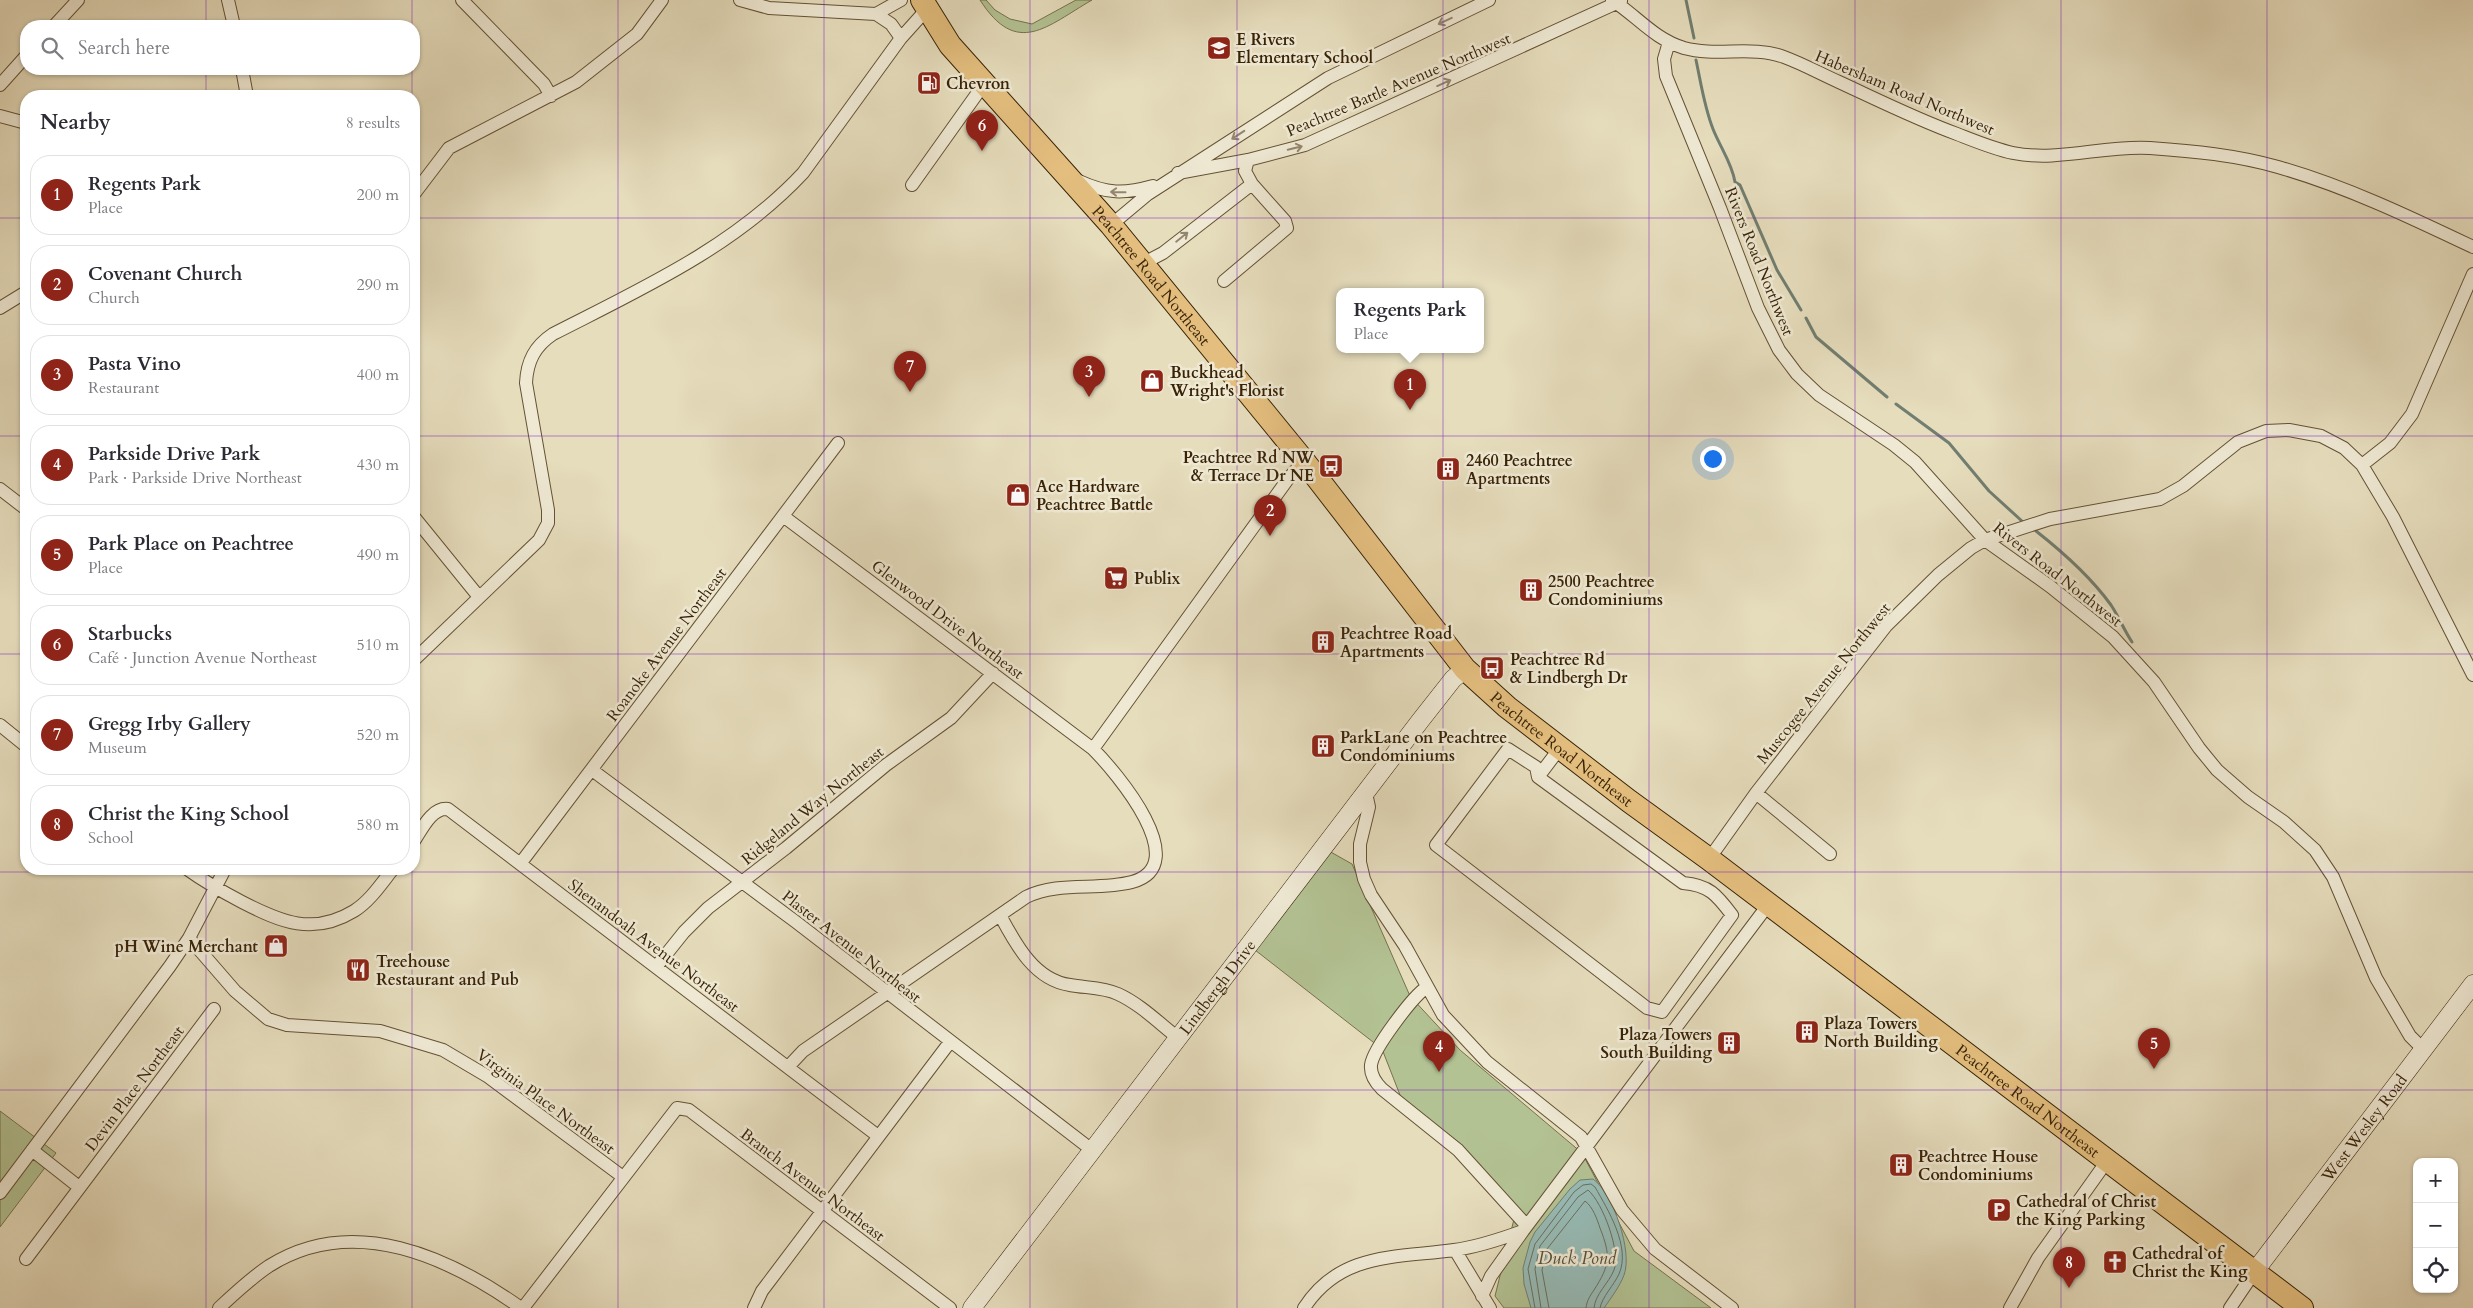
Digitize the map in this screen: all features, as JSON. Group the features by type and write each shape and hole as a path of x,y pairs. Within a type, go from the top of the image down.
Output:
{"highway":[{"name":"Peachtree Road Northeast","path":"925,5 950,45 1111,226 1304,461 1465,669 1493,696 2302,1308"}],"main road":[{"name":"Lindbergh Drive","path":"972,1308 1177,1037 1453,679 1465,669"},
{"name":"West Wesley Road","path":"2255,1271 2473,984"}],"street":[{"path":"60,20 78,0"},
{"path":"228,0 233,20"},
{"path":"462,0 544,84 551,96"},
{"path":"420,186 449,148 576,82 637,34 662,0"},
{"path":"740,0 784,9 876,14 891,24 901,38"},
{"path":"876,14 901,0"},
{"name":"Peachtree Battle Avenue Northwest","path":"1111,226 1148,194 1178,173 1328,78 1490,0"},
{"path":"1617,1 1654,34 1668,42"},
{"name":"Peachtree Battle Avenue Northwest","path":"1178,173 1248,160 1305,145 1617,1"},
{"path":"420,654 539,540 548,523 548,510 526,383 528,365 537,348 553,334 692,262 785,192 803,172 925,5"},
{"name":"Habersham Road Northwest","path":"1668,42 1700,51 1758,52 1784,57 1918,119 2012,153 2056,156 2112,149 2147,148 2208,153 2277,167 2316,180 2415,220 2473,247"},
{"name":"Rivers Road Northwest","path":"1668,42 1664,59 1666,76 1720,208 1758,308 1779,350 1797,374 1819,395 1894,445 1915,462 1985,540 2051,587 2113,637 2154,682 2199,748 2217,770 2248,798 2284,822 2315,850 2333,877 2376,978 2410,1036 2423,1050"},
{"path":"0,85 20,63"},
{"path":"243,75 246,90"},
{"path":"912,185 984,84"},
{"path":"0,116 20,121"},
{"path":"1224,281 1287,228 1285,221 1252,184 1245,171 1248,160"},
{"name":"Peachtree Battle Avenue Northwest","path":"1065,174 1097,190 1118,193 1136,191 1165,182"},
{"path":"1142,264 1163,252 1252,184"},
{"path":"2362,465 2390,443 2412,414 2473,274"},
{"path":"0,308 20,296"},
{"name":"Muscogee Avenue Northwest","path":"1708,859 1756,793 1886,626 1938,575 1970,548 1985,540 2050,519 2143,504 2160,498 2183,486 2238,442 2266,431 2288,430 2321,436 2344,448 2362,465 2393,517 2473,675"},
{"name":"Roanoke Avenue Northeast","path":"520,864 838,443"},
{"path":"1093,750 1288,479 1304,461"},
{"path":"0,489 20,504"},
{"name":"Glenwood Drive Northeast","path":"783,516 1093,750 1115,774 1147,823 1157,848 1153,866 1144,877 1132,882 1038,891 1000,915 803,1051 788,1067"},
{"path":"420,525 479,597"},
{"name":"Ridgeland Way Northeast","path":"656,967 695,919 886,765 951,718 993,673"},
{"path":"0,726 20,741"},
{"path":"1538,777 1560,748"},
{"path":"1508,749 1536,767 1538,777 1683,883 1700,884 1719,898 1732,915 1662,1012 1647,1008 1436,845 1508,749"},
{"name":"Plaster Avenue Northeast","path":"592,770 742,882 1092,1150"},
{"path":"1366,793 1370,807 1360,844 1360,862 1364,879 1371,895 1405,946 1443,1015 1471,1047 1525,1093 1575,1130 1586,1145 1622,1210 1637,1230 1671,1262 1732,1308"},
{"path":"1756,793 1830,854"},
{"name":"Shenandoah Avenue Northeast","path":"420,833 435,813 442,809 448,810 878,1136"},
{"path":"196,875 215,888 274,919 292,924 312,925 334,920 354,910 371,896 387,875"},
{"path":"0,1193 189,938 222,875"},
{"path":"1482,1296 1491,1276 1525,1228 1768,905"},
{"path":"1000,915 1020,952 1046,975 1067,985 1102,989 1118,994 1177,1037"},
{"name":"Virginia Place Northeast","path":"189,938 235,991 268,1019 287,1025 348,1027 380,1031 442,1050 487,1076 623,1177"},
{"path":"1685,979 1701,995"},
{"path":"1427,987 1414,997 1375,1054 1371,1065 1374,1079 1382,1089 1458,1150 1525,1228"},
{"path":"1671,998 1687,1013"},
{"name":"Devin Place Northeast","path":"26,1259 214,1009"},
{"path":"754,1308 762,1291 950,1042"},
{"name":"Branch Avenue Northeast","path":"623,1177 677,1108 689,1110 950,1308"},
{"path":"32,1150 79,1187"},
{"path":"2010,1308 2042,1252 2107,1161"},
{"path":"220,1308 256,1275 282,1259 313,1247 346,1242 388,1245 420,1253 480,1281 522,1308 623,1177"},
{"path":"1304,1308 1324,1283 1343,1270 1366,1261 1454,1250 1490,1243 1525,1228"},
{"path":"1454,1250 1490,1308"},
{"path":"2230,1308 2255,1271"}],"green space":[{"path":"980,0 986,0 995,10 1010,19 1032,24 1076,0 1092,0 1047,27 1033,32 1020,32 1007,28 994,18"},
{"path":"1329,851 1352,864 1410,996 1460,1050 1582,1153 1634,1251 1711,1308 1504,1308 1495,1296 1517,1207 1400,1095 1382,1049 1255,950"},
{"path":"0,1111 56,1153 0,1227"}],"water":[{"name":"Duck Pond","path":"1593,1179 1608,1197 1619,1224 1626,1252 1624,1275 1604,1308 1531,1308 1524,1284 1523,1268 1530,1242 1535,1232 1570,1189 1580,1180"}],"waterway":[{"path":"1686,0 1694,38"},
{"path":"1696,60 1710,120 1731,168 1735,182 1740,185 1777,270 1801,310"},
{"path":"1806,318 1816,337 1887,397"},
{"path":"1896,404 1949,443 1989,491 2023,522"},
{"path":"2036,531 2066,556 2094,584 2111,605 2132,642"}],"place":[{"name":"E Rivers Elementary School","path":"1219,48"},
{"name":"Chevron","path":"929,83"},
{"name":"Starbucks","path":"982,151"},
{"name":"Buckhead Wright's Florist","path":"1152,381"},
{"name":"Gregg Irby Gallery","path":"910,392"},
{"name":"Pasta Vino","path":"1089,397"},
{"name":"Regents Park","path":"1410,410"},
{"name":"Peachtree Rd NW & Terrace Dr NE","path":"1331,466"},
{"name":"2460 Peachtree Apartments","path":"1448,469"},
{"name":"Ace Hardware Peachtree Battle","path":"1018,495"},
{"name":"Covenant Church","path":"1270,536"},
{"name":"Publix","path":"1116,578"},
{"name":"2500 Peachtree Condominiums","path":"1531,590"},
{"name":"Peachtree Road Apartments","path":"1323,642"},
{"name":"Peachtree Rd & Lindbergh Dr","path":"1492,668"},
{"name":"ParkLane on Peachtree Condominiums","path":"1323,746"},
{"name":"pH Wine Merchant","path":"276,946"},
{"name":"Treehouse Restaurant and Pub","path":"358,970"},
{"name":"Plaza Towers North Building","path":"1807,1032"},
{"name":"Plaza Towers South Building","path":"1729,1043"},
{"name":"Park Place on Peachtree","path":"2154,1069"},
{"name":"Parkside Drive Park","path":"1439,1072"},
{"name":"Peachtree House Condominiums","path":"1901,1165"},
{"name":"Cathedral of Christ the King Parking","path":"1999,1210"},
{"name":"Cathedral of Christ the King","path":"2115,1262"},
{"name":"Christ the King School","path":"2069,1288"}]}
